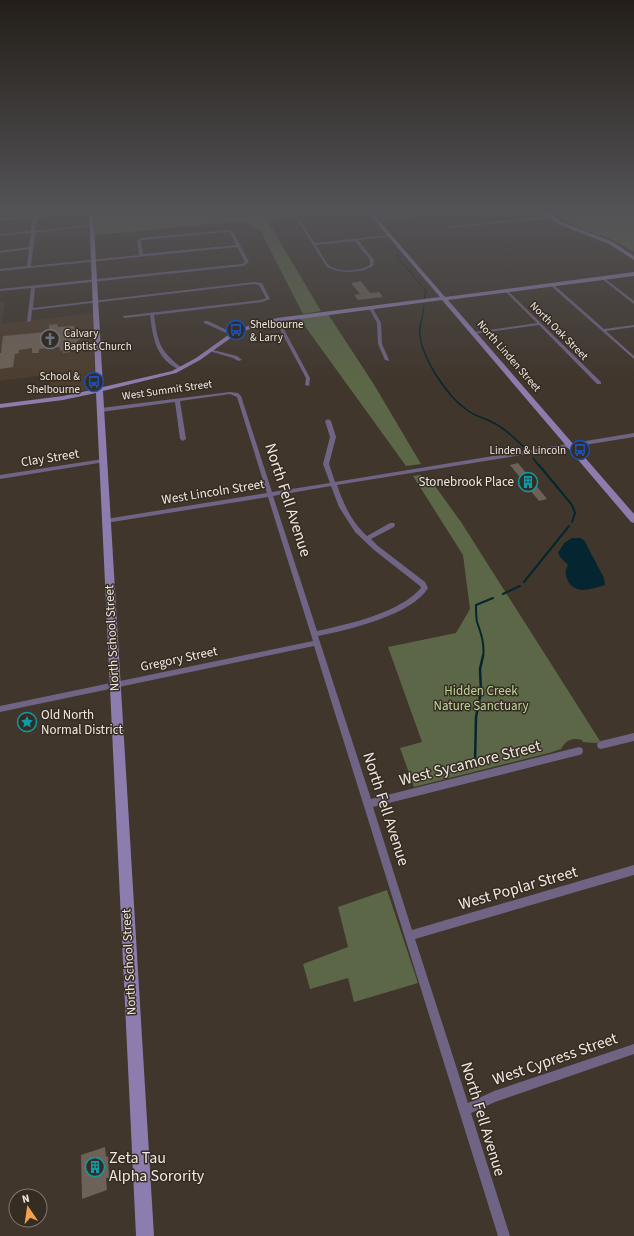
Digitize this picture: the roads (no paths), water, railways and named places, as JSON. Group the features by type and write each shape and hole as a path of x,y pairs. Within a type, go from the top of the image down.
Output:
{"street":[{"path":"0,270 41,266"},
{"name":"North School Street","path":"95,266 99,390 114,685 145,1236"},
{"path":"0,290 222,266"},
{"path":"329,266 340,270 356,270 368,268 370,266"},
{"name":"North Linden Street","path":"416,266 634,520"},
{"path":"0,406 63,398 149,380 180,369 198,359 233,334 250,327 277,320 634,274"},
{"path":"603,278 634,303"},
{"path":"31,309 254,283 260,283 268,299 262,301 124,317"},
{"path":"552,285 634,358"},
{"path":"29,321 33,287"},
{"name":"North Oak Street","path":"506,290 599,383"},
{"path":"371,308 380,323 380,344 387,360"},
{"path":"152,314 158,348 164,357 180,369"},
{"path":"277,320 308,378 307,385"},
{"path":"206,322 233,334"},
{"path":"475,333 540,324"},
{"path":"603,330 634,326"},
{"path":"211,350 235,357 240,360"},
{"name":"West Summit Street","path":"101,410 236,394"},
{"name":"North Fell Avenue","path":"236,394 239,396 271,494 504,1236"},
{"path":"177,400 183,439"},
{"path":"328,421 333,437 326,464 332,484 349,518 366,539 392,525"},
{"name":"West Lincoln Street","path":"106,521 634,435"},
{"name":"Clay Street","path":"0,477 103,461"},
{"name":"Gregory Street","path":"0,709 114,685 316,639 381,616 400,607 424,590 424,584 400,567 366,539"},
{"path":"601,745 634,737"},
{"name":"West Sycamore Street","path":"369,804 579,751"},
{"name":"West Poplar Street","path":"410,936 634,870"},
{"name":"West Cypress Street","path":"464,1110 494,1097 634,1049"}],"water":[{"path":"572,538 580,538 584,540 604,578 605,585 583,590 574,588 570,584 566,574 568,565 558,553 564,543"}],"waterway":[{"path":"405,266 407,268 406,269 412,273 411,274 422,286"},
{"path":"424,288 426,292 424,299"},
{"path":"422,320 424,305"},
{"path":"422,319 420,326 422,346 431,367 444,387 459,404 474,414 498,425 525,448"},
{"path":"533,458 539,466"},
{"path":"539,465 572,505 575,513 572,522"},
{"path":"524,582 569,526"},
{"path":"503,594 520,586"},
{"path":"483,656 483,644 477,622 476,605 493,598"},
{"path":"475,763 476,717 481,692 480,669 483,656"}],"place":[{"name":"Shelbourne & Larry","path":"236,330"},
{"name":"Calvary Baptist Church","path":"50,339"},
{"name":"School & Shelbourne","path":"94,382"},
{"name":"Linden & Lincoln","path":"580,450"},
{"name":"Stonebrook Place","path":"528,482"},
{"name":"Old North Normal District","path":"27,722"},
{"name":"Ζeta Tau Alpha Sorority","path":"95,1167"}],"park label":[{"name":"Hidden Creek Nature Sanctuary","path":"481,698"}]}
